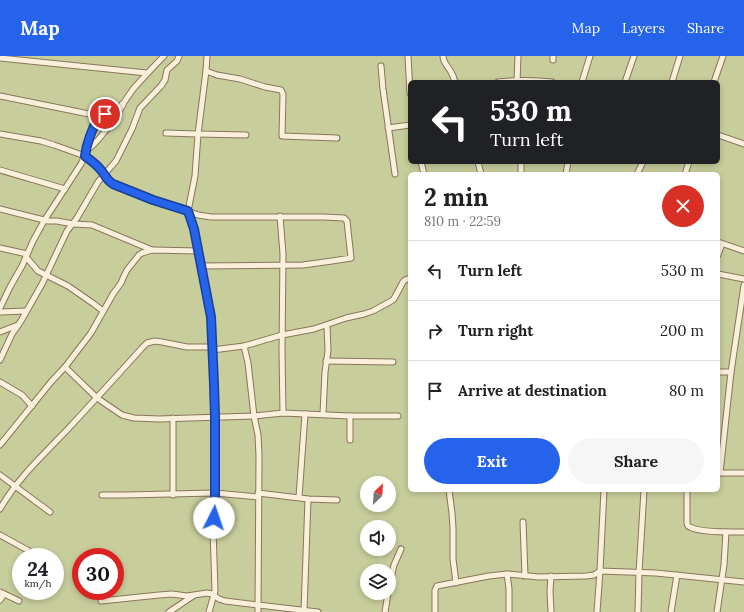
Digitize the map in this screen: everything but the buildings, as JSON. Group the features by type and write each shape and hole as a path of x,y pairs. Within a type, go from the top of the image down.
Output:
{"street":[{"path":"85,154 109,126 133,89 164,56"},
{"path":"0,360 10,337 36,297 64,238 98,182 116,160 132,129 140,108 162,86 167,70 177,61 179,56"},
{"path":"207,56 195,176 188,211 194,229 211,317 215,417 215,493 213,529 215,585 214,596 209,612"},
{"path":"408,56 409,80"},
{"path":"443,56 444,62 451,71 454,80"},
{"path":"517,80 518,56"},
{"path":"583,80 590,56"},
{"path":"626,80 634,56"},
{"path":"673,80 680,56"},
{"path":"715,80 723,56"},
{"path":"0,58 147,73"},
{"path":"381,66 395,174"},
{"path":"206,71 281,90 283,94 282,136 338,138"},
{"path":"0,96 99,116 108,113 124,102"},
{"path":"0,308 44,221 78,170 85,154 88,140 99,116"},
{"path":"388,128 408,125"},
{"path":"166,132 246,136"},
{"path":"0,134 41,141 85,154 99,167 110,182 119,187 198,215 211,217 280,216 340,218 346,219 348,225 351,258 315,264 202,266"},
{"path":"720,136 744,144"},
{"path":"0,170 65,189"},
{"path":"0,209 44,221 57,221 96,226 152,250"},
{"path":"280,216 283,247 283,412"},
{"path":"720,243 744,251"},
{"path":"0,248 27,256 38,271 68,286 103,311"},
{"path":"0,445 65,367 91,333 113,294 121,283 127,270 136,258 142,253 152,250 198,251"},
{"path":"720,274 744,279"},
{"path":"0,509 28,471 141,349 151,342 162,342 187,347 212,348 244,346 282,335 314,329 373,311 390,302 396,297 403,282 408,279"},
{"path":"720,465 731,372 744,285"},
{"path":"0,312 26,311"},
{"path":"0,332 18,325"},
{"path":"323,414 326,361 328,351 327,325"},
{"path":"244,346 248,363 258,444 258,612"},
{"path":"326,361 393,362"},
{"path":"65,367 97,398 122,415 134,418 160,419 254,416 283,412 350,416 398,416"},
{"path":"720,372 731,372"},
{"path":"0,382 22,395 32,406"},
{"path":"299,497 305,414"},
{"path":"350,416 350,440"},
{"path":"172,418 172,495"},
{"path":"720,473 744,473"},
{"path":"0,475 50,512"},
{"path":"449,492 453,528 453,559 456,583"},
{"path":"597,612 604,492"},
{"path":"638,612 644,492"},
{"path":"687,492 688,526 696,529 744,532"},
{"path":"102,495 125,496 215,493 337,500"},
{"path":"304,611 308,498"},
{"path":"523,522 525,576"},
{"path":"717,612 725,558 726,532"},
{"path":"0,535 24,548"},
{"path":"394,564 401,548"},
{"path":"435,612 434,593 436,587 507,574 539,577 590,576 600,571 656,573 744,582"},
{"path":"507,574 509,589 509,612"},
{"path":"671,612 677,575"},
{"path":"551,576 551,612"},
{"path":"0,600 2,593 19,601"},
{"path":"101,601 172,594 188,596 210,593 225,601 318,612"},
{"path":"169,612 195,595"},
{"path":"385,612 387,600"}],"green space":[{"path":"0,56 744,56 744,612 0,612"}],"route":[{"path":"105,114 99,116 92,130 86,146 85,156 99,167 107,180 113,184 172,207 188,211 194,229 211,317 216,459 214,518"}]}
